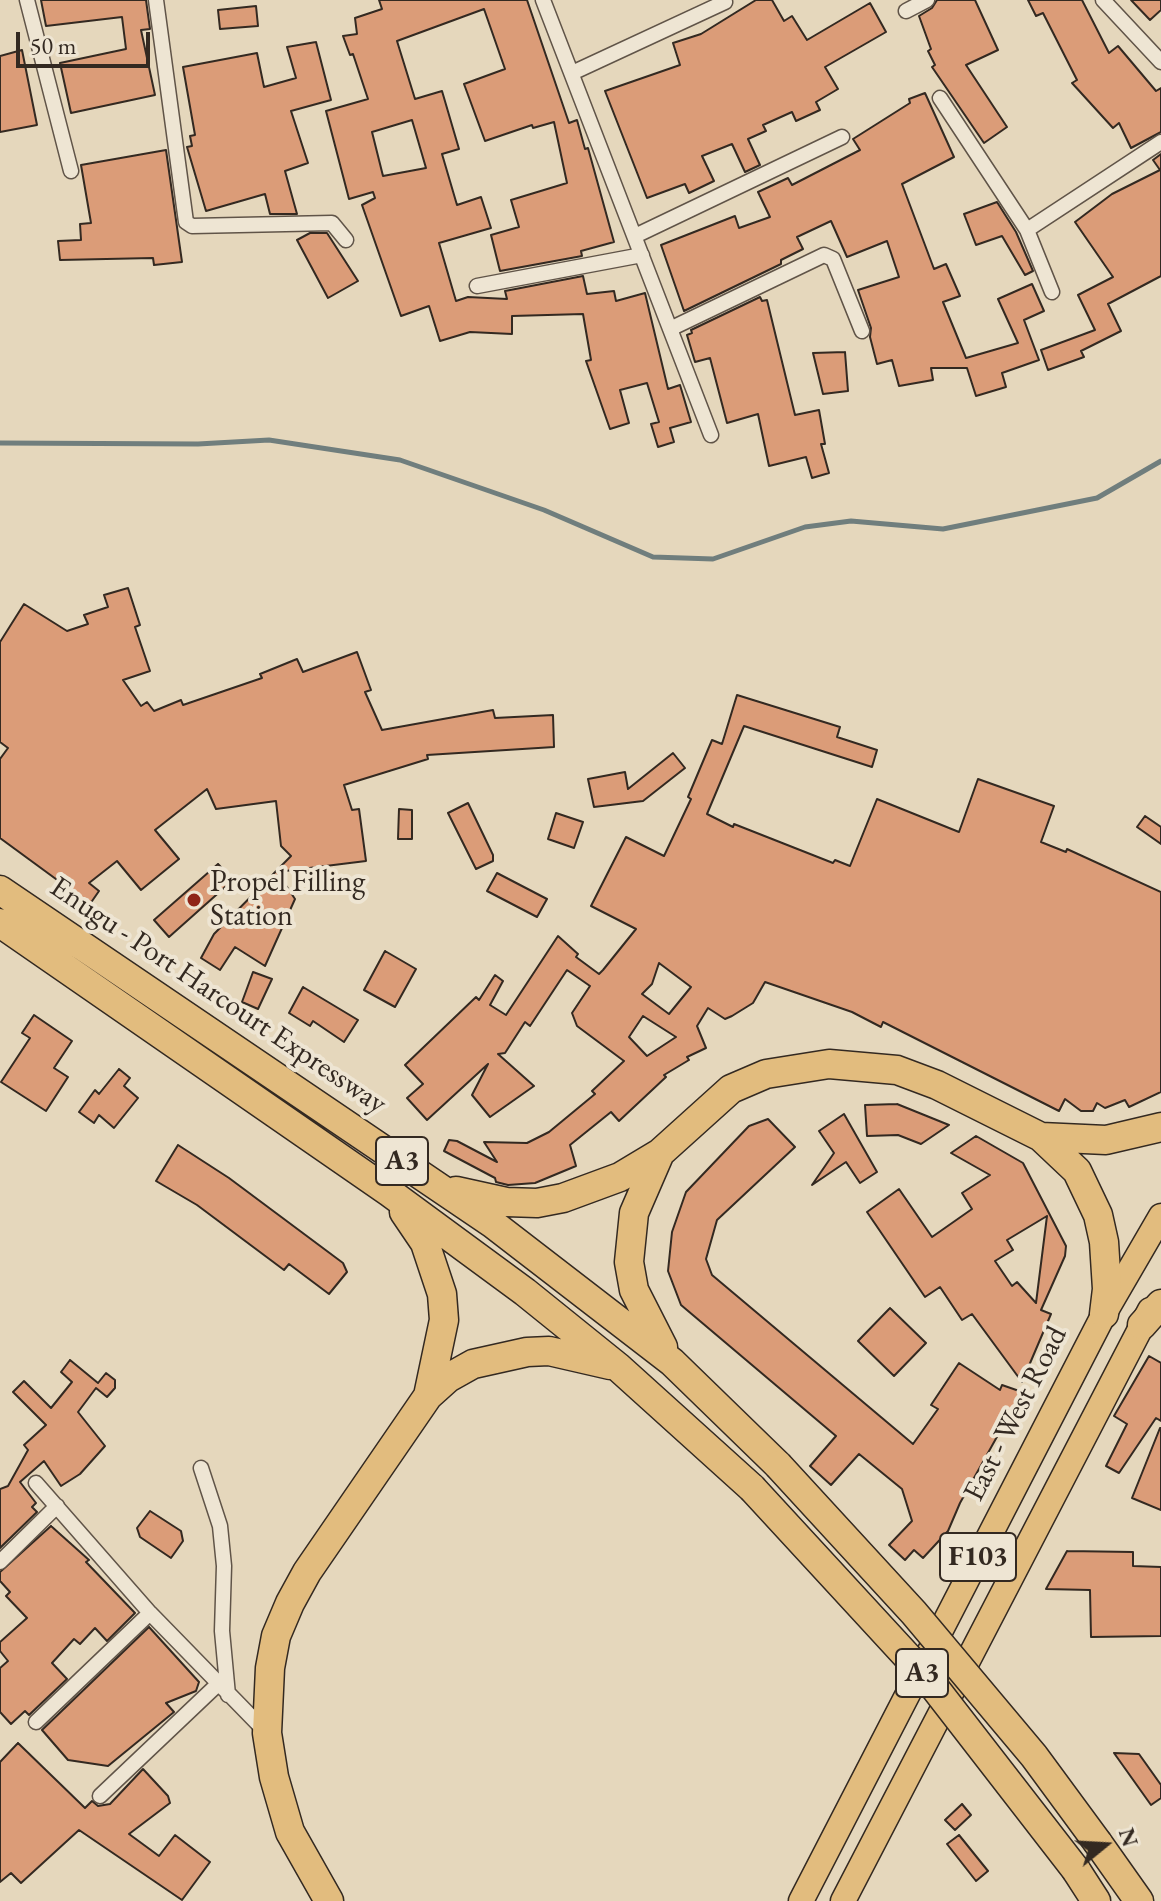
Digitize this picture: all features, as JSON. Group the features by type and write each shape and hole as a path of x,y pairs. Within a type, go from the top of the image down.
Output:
{"highway":[{"name":"Enugu - Port Harcourt Expressway","path":"0,890 439,1186 589,1295 672,1362 778,1465 924,1625 1034,1756 1139,1901"},
{"name":"Enugu - Port Harcourt Expressway","path":"0,923 389,1192 525,1292 618,1367 752,1488 928,1679 1076,1870 1096,1901"},
{"path":"439,1186 506,1202 537,1203 590,1189 660,1153 731,1089 766,1074 829,1064 897,1070 937,1085 1041,1137 1077,1171 1098,1215 1107,1267 1104,1314"},
{"path":"1041,1137 1106,1140 1161,1127"},
{"path":"660,1153 634,1213 629,1262 634,1290 672,1362"},
{"path":"389,1192 425,1243 442,1294 444,1320 428,1396"},
{"path":"329,1901 290,1832 274,1777 267,1733 266,1706 274,1647 290,1603 307,1572 428,1396 461,1371 499,1355 549,1351 618,1367"}],"main road":[{"name":"East - West Road","path":"801,1901 1104,1314 1161,1216"},
{"name":"F103","path":"843,1901 1152,1314 1161,1291"}],"street":[{"path":"27,0 71,171"},
{"path":"156,0 186,222 192,226 332,223 346,240"},
{"path":"543,0 711,435"},
{"path":"906,11 927,0"},
{"path":"1103,0 1161,62"},
{"path":"572,73 725,2"},
{"path":"940,98 1027,230 1052,292"},
{"path":"635,236 842,137"},
{"path":"1027,230 1161,142"},
{"path":"477,286 642,255"},
{"path":"672,328 824,255 833,259 862,331"},
{"path":"100,1796 222,1690 224,1566 220,1526 201,1468"},
{"path":"36,1483 150,1613 267,1733"},
{"path":"0,1562 57,1506"},
{"path":"36,1722 150,1613"}],"building":[{"path":"41,0 146,0 150,29 141,30 155,95 71,113 60,63 126,49 122,17 46,26"},
{"path":"379,0 527,0 569,123 577,120 585,149 588,148 614,242 581,251 582,256 500,271 491,235 519,227 511,200 567,183 554,122 533,128 532,125 485,141 464,84 505,69 484,9 397,41 415,99 442,91 459,149 442,154 457,205 481,197 491,228 439,243 456,301 468,297 507,299 505,291 583,276 587,294 614,291 616,301 645,293 668,389 680,385 691,422 670,428 674,442 658,447 651,424 659,422 647,383 620,390 629,423 610,429 586,361 591,360 583,314 512,316 512,334 470,332 440,341 429,306 401,316 362,205 375,198 373,192 349,199 326,111 368,99 353,54 350,55 343,36 357,34 355,18 382,9","holes":["412,120 426,168 383,176 372,132"]},
{"path":"756,0 772,0 784,21 792,16 807,40 870,3 886,32 825,67 838,89 816,102 820,110 796,121 792,112 763,125 766,131 748,139 760,165 745,172 732,144 702,156 714,181 689,193 685,184 647,198 605,91 680,65 673,43 701,34"},
{"path":"937,0 975,0 998,50 966,65 1007,127 984,143 932,67 935,65 928,51 931,49 919,16 932,8"},
{"path":"1028,0 1082,0 1109,53 1118,46 1156,91 1161,88 1161,132 1131,148 1119,123 1113,128 1072,83 1077,80 1043,13 1036,16"},
{"path":"1131,0 1161,0 1161,10 1150,20"},
{"path":"256,6 258,26 220,29 218,10"},
{"path":"316,42 331,100 291,111 308,163 285,171 297,214 270,214 265,194 206,211 187,147 192,146 190,136 195,135 183,67 257,53 264,87 296,78 287,47"},
{"path":"22,50 37,125 0,132 0,56"},
{"path":"925,93 954,157 902,184 934,269 946,264 960,296 943,302 966,358 1018,343 998,299 1032,284 1044,311 1024,320 1039,360 1002,373 1006,387 976,396 967,368 931,368 933,380 899,386 892,360 877,364 870,337 871,328 858,290 899,277 887,241 847,257 831,221 797,237 803,249 781,260 781,264 684,311 661,245 735,216 739,228 770,217 758,192 788,178 792,185 860,150 853,139 910,103 909,99"},
{"path":"166,150 182,262 154,265 153,258 60,260 58,241 81,240 80,224 91,223 81,165"},
{"path":"1161,154 1161,276 1108,304 1121,331 1081,351 1084,357 1048,370 1041,350 1095,330 1078,295 1113,277 1075,222 1112,194 1160,170 1153,160"},
{"path":"997,202 1016,232 1033,271 1025,275 1002,236 976,245 964,214"},
{"path":"310,233 327,233 358,281 328,298 297,240"},
{"path":"760,297 762,301 767,300 795,415 819,410 825,444 821,444 829,473 812,478 806,457 769,466 758,414 727,423 710,358 695,362 687,335 692,333 691,330"},
{"path":"845,352 848,391 823,394 813,353"},
{"path":"128,588 140,625 135,627 150,671 123,680 141,706 147,702 154,711 181,700 183,705 262,678 260,674 297,659 303,672 357,652 371,690 365,692 382,730 493,710 495,718 553,715 554,747 427,755 428,759 344,785 352,810 359,809 366,861 277,872 295,899 265,966 235,947 220,970 201,958 214,934 291,856 281,846 276,801 216,809 207,789 155,830 179,859 141,890 117,861 89,883 99,891 90,904 0,838 0,759 8,748 0,742 0,642 24,604 67,631 88,624 84,615 108,607 104,595"},
{"path":"737,695 840,727 837,737 877,750 872,767 744,726 707,814 733,827 734,824 833,863 835,860 850,866 877,799 959,832 978,779 1054,806 1041,842 1066,852 1067,849 1161,892 1161,1092 1129,1107 1125,1100 1105,1108 1097,1103 1093,1111 1081,1111 1065,1099 1059,1111 883,1022 881,1027 852,1012 765,982 753,1003 732,1016 725,1019 708,1008 697,1026 706,1048 687,1057 689,1060 664,1075 666,1077 619,1121 611,1112 570,1145 576,1166 535,1183 508,1185 496,1182 495,1178 444,1151 449,1140 457,1141 497,1162 484,1142 527,1143 549,1132 595,1094 592,1091 624,1061 577,1026 572,1013 590,986 567,970 530,1026 525,1022 505,1053 498,1054 534,1086 490,1117 472,1095 488,1064 427,1120 407,1098 423,1084 405,1065 476,997 479,1000 495,975 503,981 490,1005 506,1015 558,936 578,954 576,957 599,974 603,970 636,929 591,906 626,837 664,856 691,799 688,797 712,740 722,744","holes":["659,963 691,987 669,1014 642,994 652,984","643,1016 676,1037 647,1056 629,1037"]},
{"path":"673,753 685,768 643,801 594,807 588,779 625,772 628,789"},
{"path":"468,803 493,855 493,861 476,869 448,813"},
{"path":"399,809 412,810 412,839 398,839"},
{"path":"556,813 583,822 574,848 548,839"},
{"path":"1145,816 1161,827 1161,844 1137,827"},
{"name":"Propel Filling Station","path":"218,864 233,880 169,937 154,920"},
{"path":"497,873 547,899 537,917 487,891"},
{"path":"385,951 416,969 395,1007 364,990"},
{"path":"253,972 272,979 258,1009 242,1002"},
{"path":"303,987 358,1020 344,1042 313,1021 310,1026 289,1013"},
{"path":"34,1015 72,1041 54,1068 68,1077 46,1111 1,1082 30,1038 22,1033"},
{"path":"119,1069 130,1078 124,1086 138,1098 114,1128 99,1115 94,1123 79,1112 95,1090 99,1094"},
{"path":"897,1104 949,1125 921,1144 898,1135 867,1136 865,1105"},
{"path":"844,1114 877,1172 860,1183 846,1162 812,1185 834,1153 819,1131"},
{"path":"768,1119 795,1147 717,1220 706,1259 712,1275 913,1444 938,1409 931,1405 959,1363 1000,1390 1002,1385 1022,1392 960,1503 948,1531 923,1558 914,1550 905,1560 889,1545 912,1521 902,1489 859,1454 831,1485 810,1466 836,1436 681,1305 668,1271 672,1232 686,1192 749,1126"},
{"path":"976,1136 1023,1163 1066,1246 1065,1256 1041,1310 1051,1314 1022,1382 972,1314 962,1320 940,1287 925,1297 867,1212 899,1189 932,1237 972,1209 962,1193 990,1175 951,1153","holes":["1047,1216 1036,1303 1017,1282 1012,1286 995,1261 1013,1250 1007,1240"]},
{"path":"178,1145 229,1178 343,1263 347,1272 329,1294 289,1264 284,1270 197,1205 156,1181"},
{"path":"890,1308 926,1343 894,1376 858,1341"},
{"path":"1149,1356 1161,1363 1161,1421 1156,1418 1119,1473 1106,1466 1127,1424 1114,1416"},
{"path":"70,1360 98,1383 106,1373 115,1380 115,1388 107,1397 96,1388 78,1412 105,1446 80,1474 61,1486 44,1461 20,1482 36,1503 32,1507 37,1512 0,1548 0,1489 8,1486 28,1450 24,1445 46,1425 13,1392 24,1381 51,1408 72,1382 61,1372"},
{"path":"1161,1428 1161,1510 1132,1498"},
{"path":"150,1511 181,1531 183,1541 171,1558 140,1537 137,1528"},
{"path":"51,1526 89,1560 86,1562 135,1613 107,1641 95,1628 80,1644 74,1639 52,1663 67,1679 29,1715 25,1711 11,1724 0,1712 0,1668 8,1661 0,1651 0,1642 27,1618 6,1596 10,1592 0,1581 0,1572"},
{"path":"1067,1551 1133,1552 1133,1566 1161,1567 1161,1636 1091,1637 1090,1590 1046,1589"},
{"path":"149,1627 199,1682 196,1691 166,1703 174,1712 108,1766 68,1760 42,1730"},
{"path":"18,1743 85,1808 92,1801 98,1806 110,1804 143,1769 168,1796 170,1803 129,1834 159,1856 175,1835 210,1862 182,1900 79,1830 21,1883 11,1873 0,1882 0,1762"},
{"path":"1114,1753 1139,1754 1161,1785 1161,1798 1151,1805"},
{"path":"962,1804 971,1815 955,1830 945,1820"},
{"path":"959,1835 988,1871 976,1881 947,1844"}],"waterway":[{"path":"0,443 198,444 269,440 400,460 544,510 653,557 713,559 805,527 851,521 943,529 1097,498 1161,461"}],"place":[{"name":"Propel Filling Station","path":"194,900"}]}
